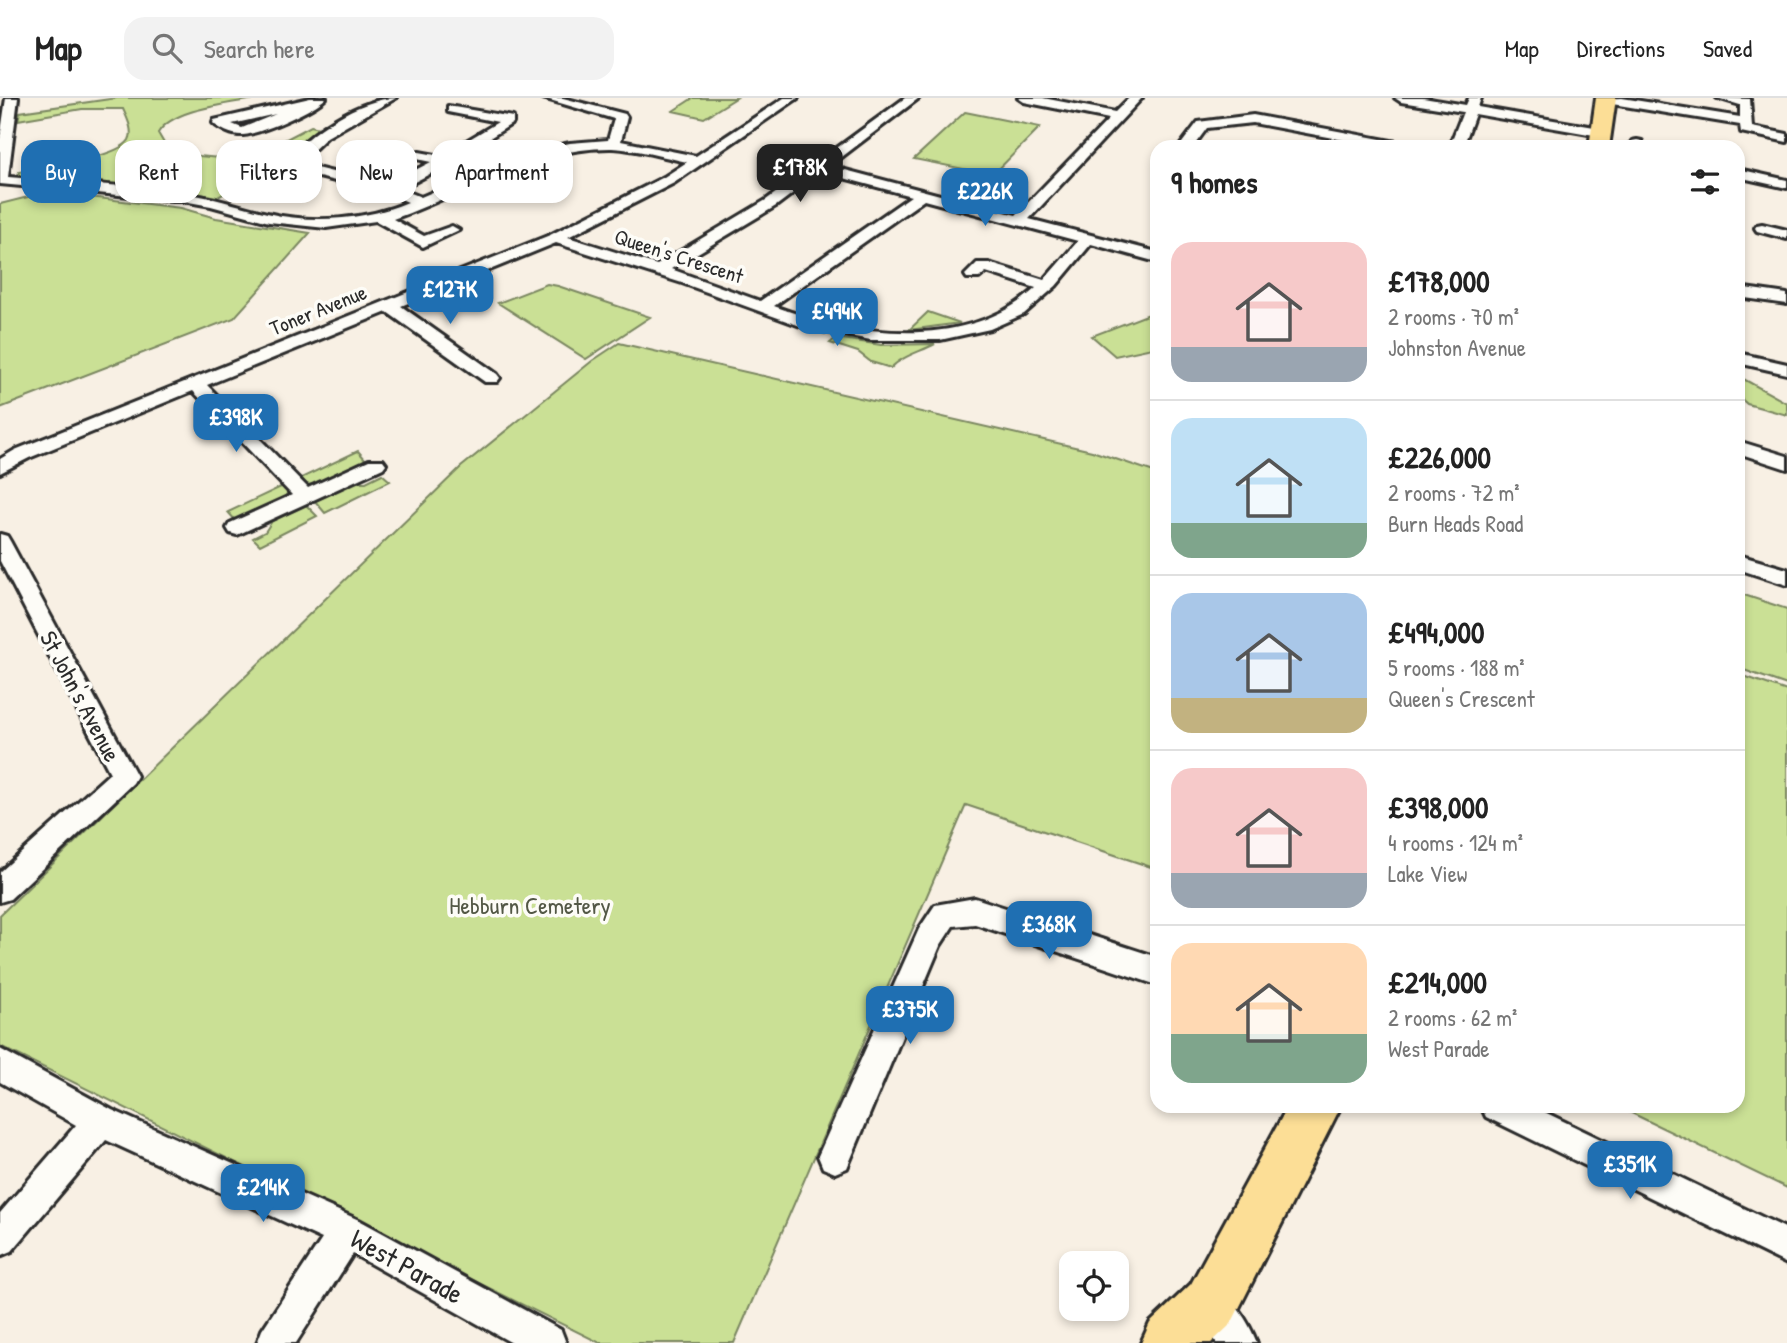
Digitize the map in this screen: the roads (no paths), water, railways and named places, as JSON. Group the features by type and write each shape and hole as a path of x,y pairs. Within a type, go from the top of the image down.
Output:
{"main road":[{"path":"1600,140 1606,99"},
{"path":"1170,1343 1225,1323 1314,1113"}],"street":[{"path":"12,98 0,180 183,197 297,222 326,224 379,217 423,203 529,156 570,147 614,144 698,160"},
{"path":"336,177 299,168 294,162 297,154 317,138 390,98"},
{"path":"549,98 621,117 614,144"},
{"name":"Toner Avenue","path":"0,467 22,454 555,238 669,180 792,98"},
{"path":"659,270 771,203 913,98"},
{"path":"1024,98 1120,117"},
{"path":"1021,219 1136,98"},
{"path":"1401,98 1473,104 1600,140"},
{"path":"1723,98 1746,100 1746,126"},
{"path":"1606,99 1746,126 1787,138"},
{"path":"314,101 242,132 219,123 232,120 314,101"},
{"path":"1459,140 1473,104"},
{"path":"452,109 509,120 477,140"},
{"path":"1191,140 1203,125 1253,119 1365,140"},
{"path":"821,167 1150,255"},
{"path":"1745,175 1787,184"},
{"path":"763,306 923,194"},
{"path":"417,201 423,203"},
{"path":"379,217 423,242 452,230"},
{"path":"1762,228 1787,235"},
{"name":"Queen's Crescent","path":"555,238 659,270 824,327 871,335 946,334 1006,317 1038,297 1088,238"},
{"path":"973,275 983,266 1047,286"},
{"path":"1745,293 1787,299"},
{"path":"387,304 491,378"},
{"path":"1745,360 1787,369"},
{"path":"196,384 305,497"},
{"path":"1745,449 1787,463"},
{"path":"237,528 376,464"},
{"name":"St John's Avenue","path":"0,541 124,776 0,890"},
{"path":"1745,564 1787,578"},
{"path":"835,1156 929,939 945,914 975,911 1150,969"},
{"name":"West Parade","path":"0,1065 101,1121 346,1232 548,1343"},
{"path":"1511,1113 1787,1247"},
{"path":"0,1239 101,1121"},
{"path":"275,1343 346,1232"}],"park label":[{"name":"Hebburn Cemetery","path":"530,905"}]}
